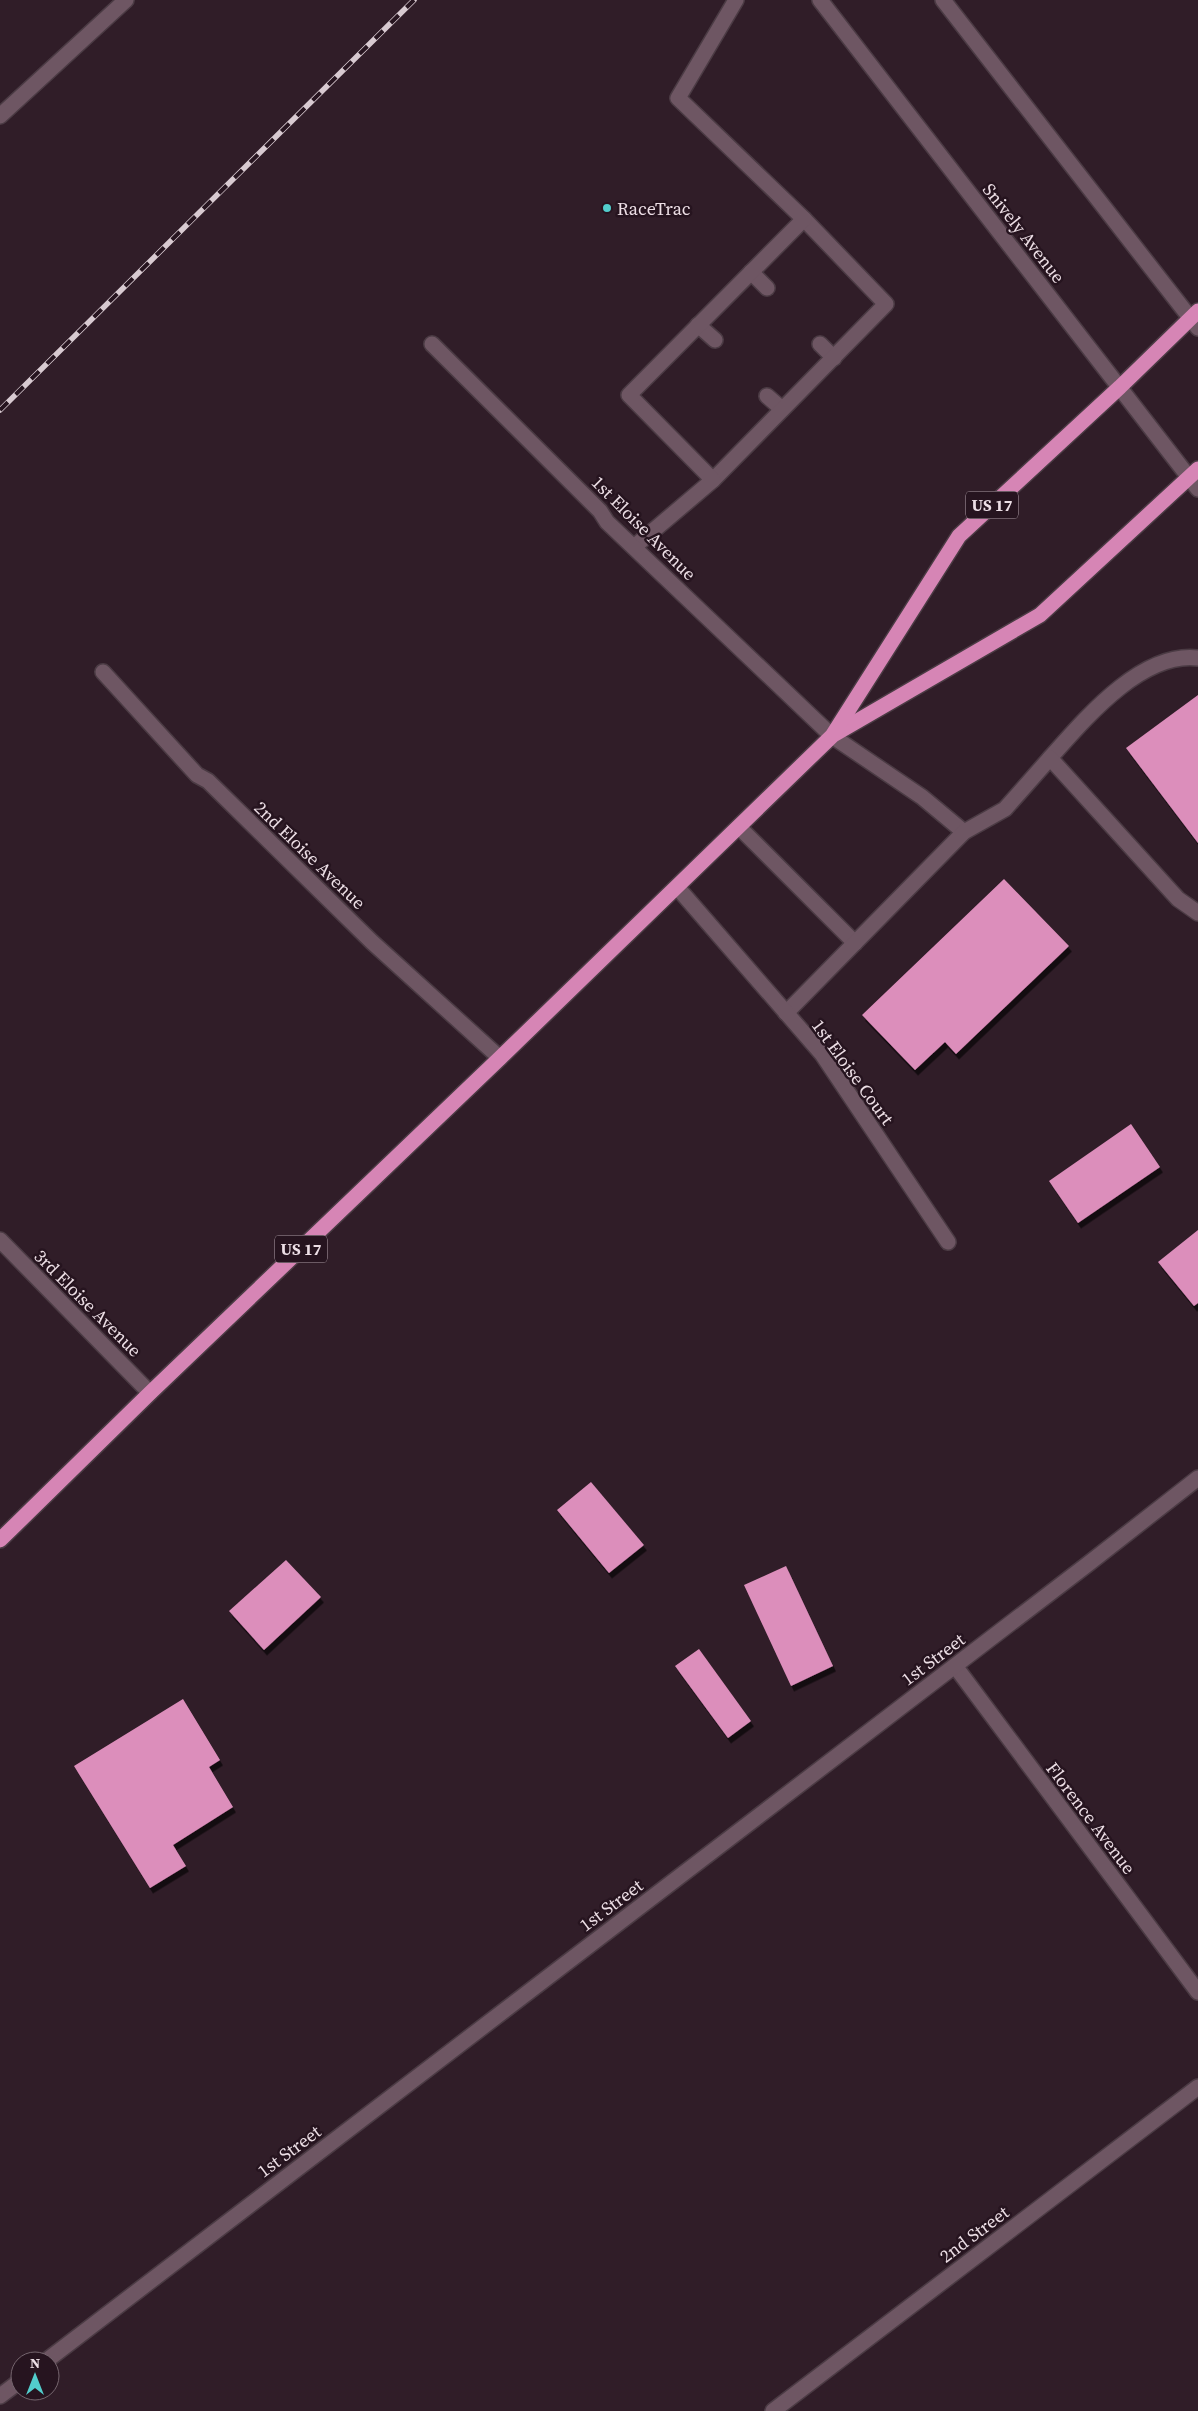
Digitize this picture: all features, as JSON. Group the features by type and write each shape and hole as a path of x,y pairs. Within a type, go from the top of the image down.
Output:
{"highway":[{"name":"US 17","path":"0,1540 832,736 959,536 1196,319"},
{"name":"US 17","path":"832,736 1040,615 1195,478"}],"street":[{"path":"0,116 126,0"},
{"path":"634,548 713,480 886,304 804,219 678,98 736,0"},
{"name":"Snively Avenue","path":"820,0 1120,387 1195,478"},
{"path":"943,0 1196,319"},
{"path":"713,480 629,395 804,219"},
{"path":"751,272 767,288"},
{"path":"698,325 715,340"},
{"name":"1st Eloise Avenue","path":"432,344 634,548 832,736 922,797 964,832"},
{"path":"820,344 834,358"},
{"path":"768,396 782,409"},
{"path":"786,1013 964,832 1005,808 1084,720 1128,682 1166,660 1186,656 1198,658"},
{"name":"2nd Eloise Avenue","path":"103,672 197,775 208,781 372,942 500,1058"},
{"path":"1050,758 1178,898 1198,913"},
{"path":"739,827 855,942"},
{"name":"1st Eloise Court","path":"677,887 822,1054 948,1242"},
{"name":"3rd Eloise Avenue","path":"0,1240 150,1393"},
{"name":"1st Street","path":"59,2351 1198,1478"},
{"name":"Florence Avenue","path":"955,1666 1198,1992"},
{"name":"2nd Street","path":"773,2411 1198,2087"},
{"path":"0,2396 10,2388"}],"building":[{"path":"1198,695 1198,843 1126,748"},
{"path":"1004,879 1069,946 956,1054 945,1042 915,1070 862,1015"},
{"path":"1131,1124 1160,1167 1078,1223 1049,1181"},
{"path":"1198,1230 1198,1303 1194,1306 1158,1262"},
{"path":"591,1482 644,1545 609,1573 557,1510"},
{"path":"286,1560 321,1597 264,1650 229,1611"},
{"path":"786,1566 833,1666 791,1686 744,1585"},
{"path":"699,1649 751,1721 728,1738 675,1666"},
{"path":"183,1699 220,1760 209,1767 233,1807 173,1845 186,1866 150,1888 74,1766"}],"railway":[{"path":"0,410 414,0"}],"place":[{"name":"RaceTrac","path":"607,208"}]}
